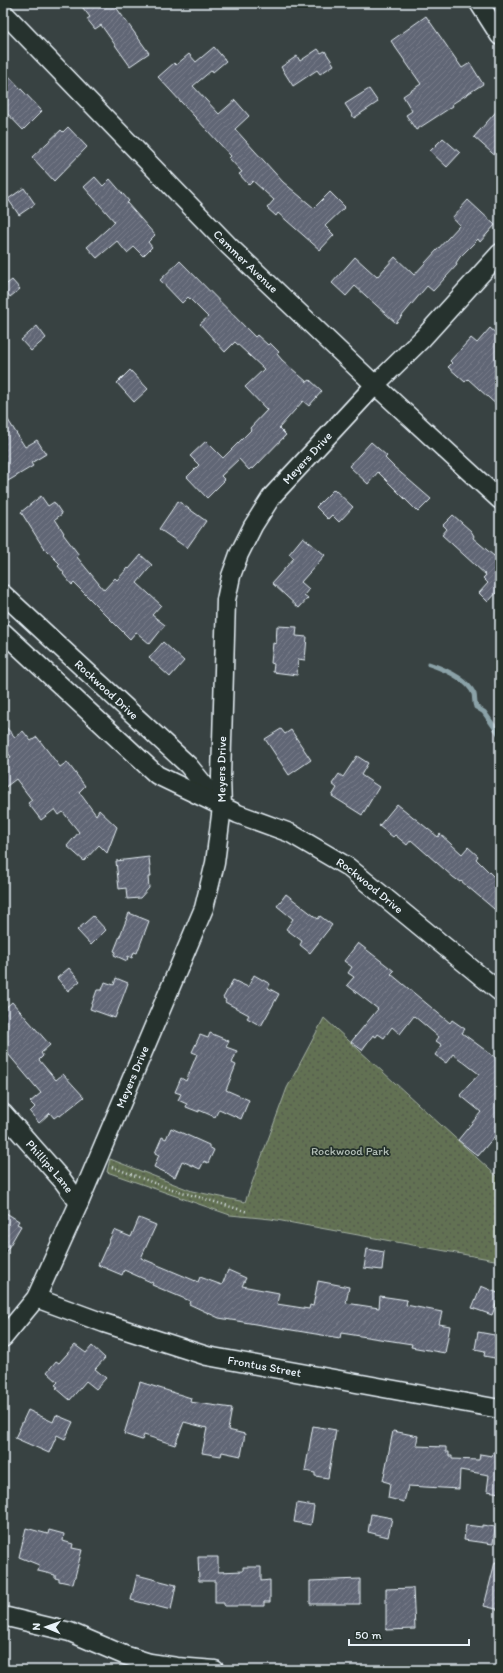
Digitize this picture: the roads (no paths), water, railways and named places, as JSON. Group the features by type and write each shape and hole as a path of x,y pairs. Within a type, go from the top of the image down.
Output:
{"street":[{"path":"479,3 500,36"},
{"name":"Cammer Avenue","path":"3,12 229,246 375,385 500,500"},
{"name":"Meyers Drive","path":"3,1338 36,1298 79,1203 204,908 215,863 222,807 221,777 224,628 226,600 231,576 253,526 272,496 375,385 422,339 500,253"},
{"name":"Rockwood Drive","path":"3,594 188,765 222,807"},
{"name":"Rockwood Drive","path":"3,632 157,774 222,807 290,833 348,867 500,992"},
{"name":"Phillips Lane","path":"3,1113 63,1181 79,1203"},
{"name":"Frontus Street","path":"36,1298 104,1323 207,1356 500,1409"},
{"path":"3,1616 70,1632 124,1655 150,1663 177,1668 215,1670"}],"waterway":[{"path":"429,664 461,679 474,694 476,707 484,712 500,735"}],"park label":[{"name":"Rockwood Park","path":"350,1151"}]}
